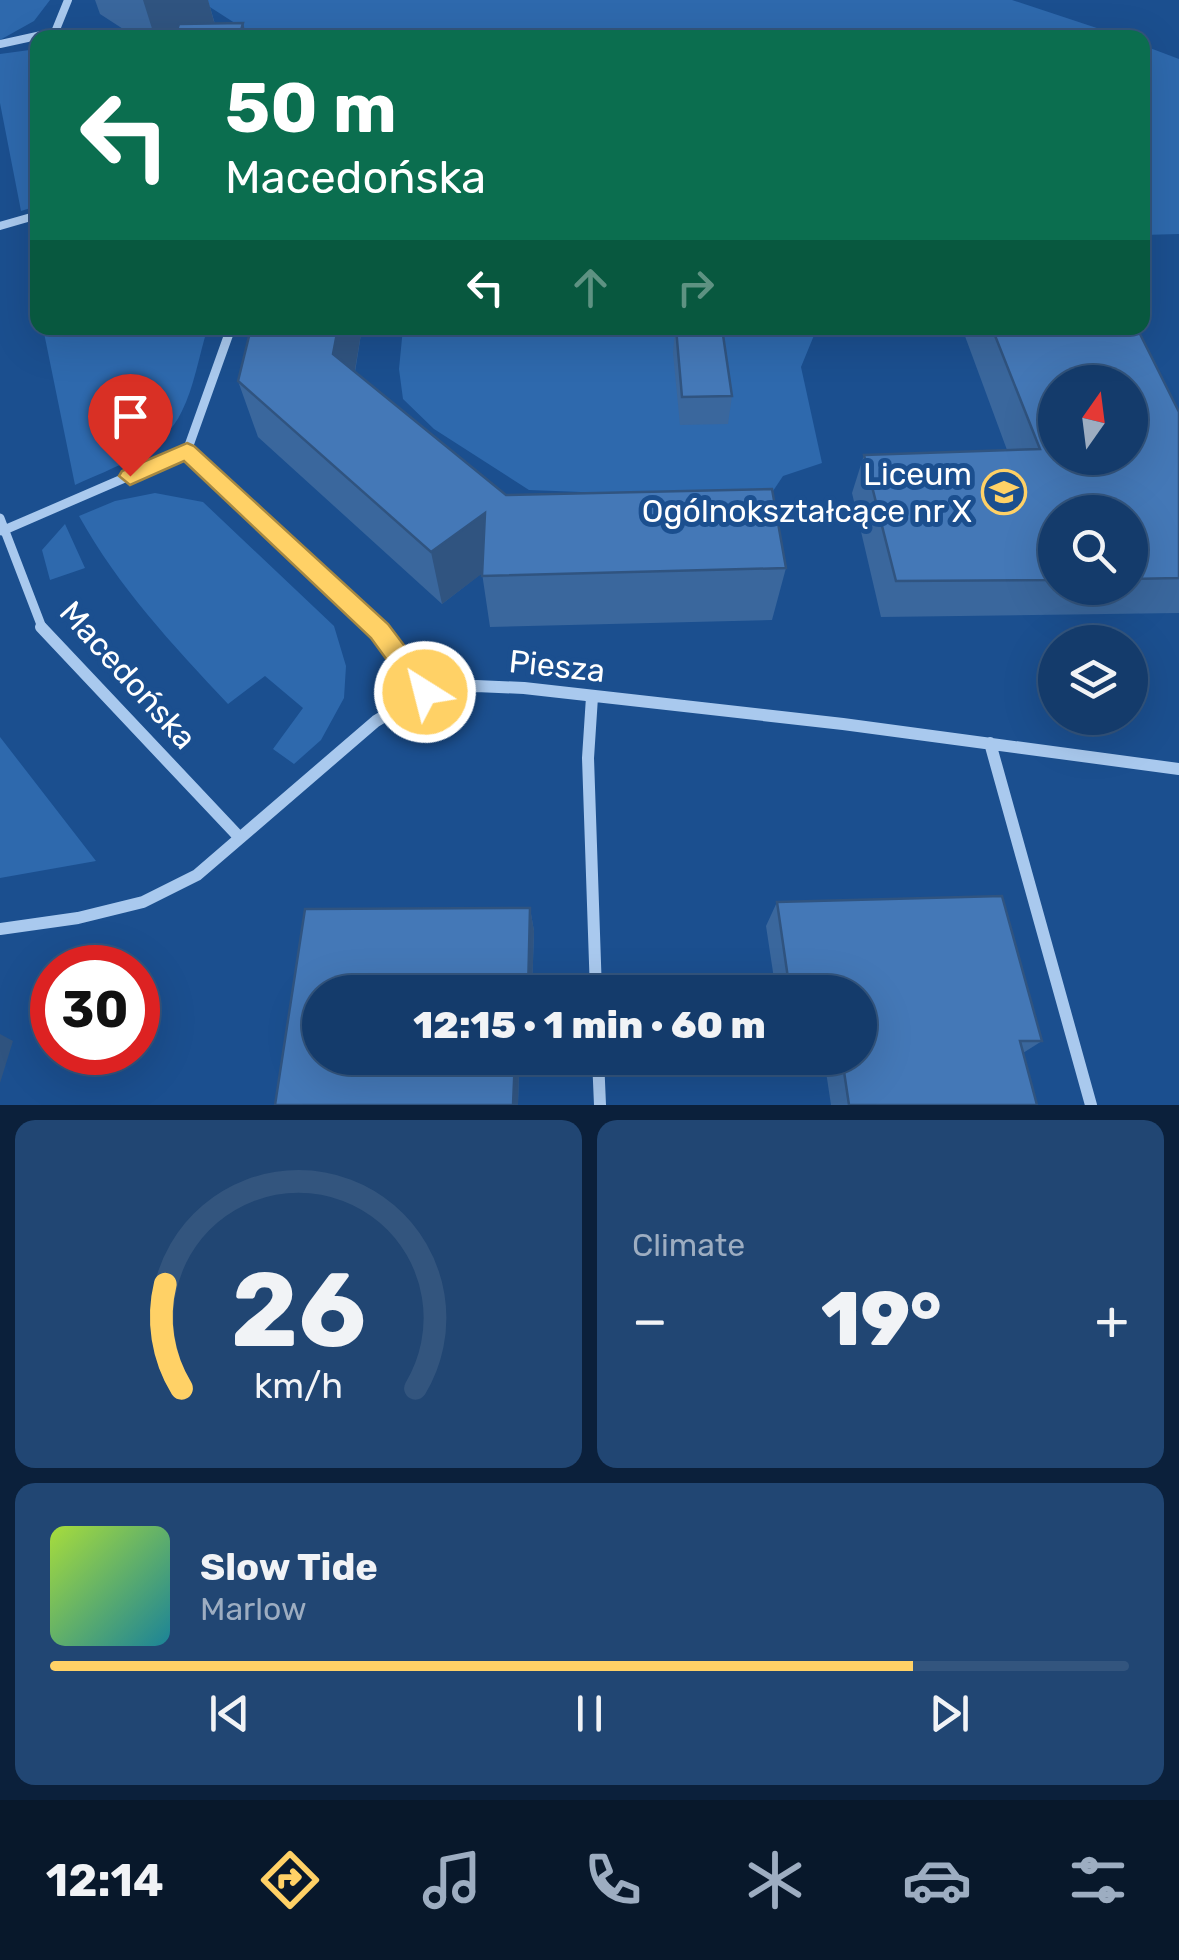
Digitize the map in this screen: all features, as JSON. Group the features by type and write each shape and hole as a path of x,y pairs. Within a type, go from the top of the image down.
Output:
{"street":[{"path":"56,30 68,0"},
{"path":"0,44 30,37"},
{"path":"0,226 30,218"},
{"path":"228,335 187,451 380,631 425,692"},
{"name":"Macedońska","path":"187,451 1,525 40,626 240,838"},
{"name":"Piesza","path":"0,930 78,918 143,902 197,875 376,721 425,692 476,686 592,697 1179,769"},
{"path":"592,697 588,758 595,975"},
{"path":"990,743 1091,1105"},
{"path":"599,1075 600,1105"}],"shaded area":[{"path":"0,0 50,0 34,21 0,40"},
{"path":"199,0 1012,0 1103,30 249,30"},
{"path":"1150,48 1179,59 1179,234 1150,235"},
{"path":"30,50 30,208 21,211 0,103 0,54"},
{"path":"44,335 206,335 190,392 174,425 136,457 75,485"},
{"path":"402,335 814,335 801,367 822,463 783,476 773,491 685,496 529,490 434,429 403,399 399,369"},
{"path":"155,493 203,502 334,626 346,666 344,698 321,740 294,764 273,749 303,708 265,676 228,704 129,591 79,516 115,501"},
{"path":"65,524 85,568 50,580 42,550"},
{"path":"0,737 96,861 0,878"}],"building":[{"path":"243,23 241,30 177,30 179,24"},
{"path":"249,335 337,335 333,354 506,495 772,489 786,568 482,576 485,513 431,552 238,381"},
{"path":"677,335 723,335 732,396 682,397"},
{"path":"995,335 1140,335 1179,412 1179,578 1148,579 1148,495 1038,495 1038,580 896,581 864,455 1038,449 1038,475 1148,475 1148,365 1038,365 1038,444"},
{"path":"1002,896 1042,1041 1020,1041 1037,1105 849,1105 845,1075 877,1075 877,975 788,975 777,902"},
{"path":"530,908 528,975 302,975 302,1075 514,1075 513,1105 275,1105 305,909"}],"place":[{"name":"Liceum Ogólnokształcące nr X","path":"1004,492"}],"route":[{"path":"130,476 187,451 380,631 425,692"}]}
